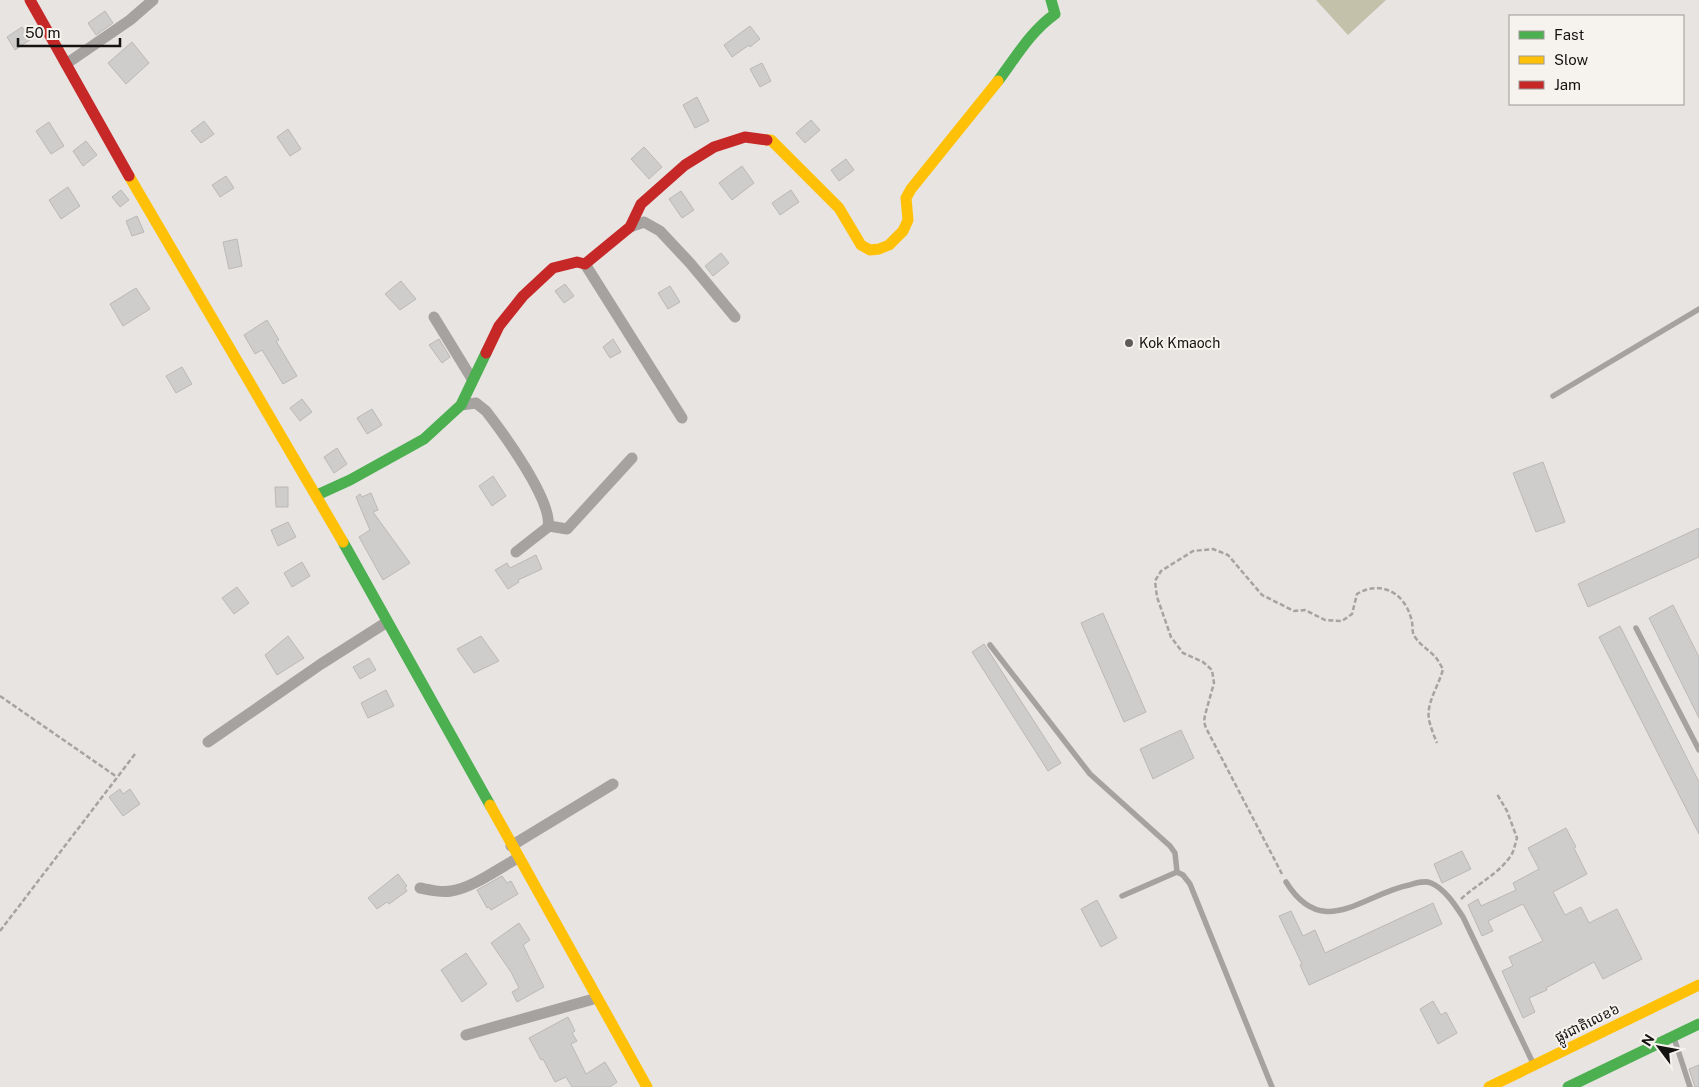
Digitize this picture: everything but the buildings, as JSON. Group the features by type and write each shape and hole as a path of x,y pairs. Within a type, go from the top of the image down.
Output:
{"main road":[{"path":"30,0 115,153 317,495 647,1087"},
{"path":"317,495 350,480 424,439 461,405 499,326 523,296 553,268 577,262 585,264 630,227 641,204 659,186 685,165 714,147 745,137 771,140 839,208 861,245 870,250 889,245 903,232 908,220 906,198 911,189 972,111 992,89 1033,31 1055,14 1050,0"},
{"name":"ផ្លូវជាតិលេខ៦","path":"1489,1087 1699,985"},
{"path":"1568,1087 1699,1024"}],"street":[{"path":"66,64 130,20 153,0"},
{"path":"630,227 644,222 660,231 735,316"},
{"path":"585,264 682,418"},
{"path":"434,317 472,379"},
{"path":"461,405 476,403 496,423 545,503 549,526"},
{"path":"549,526 567,529 632,458"},
{"path":"516,552 549,526"},
{"path":"208,742 321,664 387,622"},
{"path":"511,846 613,784"},
{"path":"420,888 452,891 471,884 518,858"},
{"path":"466,1035 597,998"}],"lane":[{"path":"1553,396 1699,309"},
{"path":"1636,628 1699,750"},
{"path":"990,645 1090,774 1170,846 1175,853 1177,872"},
{"path":"1122,896 1177,872"},
{"path":"1177,872 1190,884 1272,1087"},
{"path":"1286,882 1291,891 1303,903 1324,912 1341,911 1386,892 1424,881 1440,889 1463,917 1534,1065"},
{"path":"1673,1036 1690,1087"}],"path":[{"path":"1286,882 1206,728 1205,716 1214,683 1212,670 1203,662 1183,653 1171,637 1157,597 1155,581 1161,571 1193,551 1213,549 1228,555 1262,595 1294,611 1306,610 1325,620 1342,621 1352,614 1357,594 1366,589 1383,588 1402,598 1411,617 1413,634 1420,644 1436,658 1443,669 1431,700 1429,718 1437,744"},
{"path":"0,696 117,777"},
{"path":"0,931 135,754"},
{"path":"1455,905 1472,888 1494,875 1511,856 1517,838 1507,811 1497,794"}],"shaded area":[{"path":"1316,0 1386,0 1348,35"}],"traffic: fast":[{"path":"998,81 1031,37 1055,14 1051,0"},
{"path":"317,495 350,480 424,439 461,405 486,353"},
{"path":"343,542 490,805"},
{"path":"1568,1087 1699,1024"}],"traffic: slow":[{"path":"767,140 771,140 839,208 861,245 870,250 879,249 889,245 903,231 908,220 906,198 911,189 998,81"},
{"path":"129,176 343,542"},
{"path":"490,805 647,1087"},
{"path":"1489,1087 1699,985"}],"traffic: jam":[{"path":"30,0 129,176"},
{"path":"486,353 499,326 523,296 553,268 577,262 585,264 630,227 641,204 685,165 714,147 745,137 767,140"}],"place":[{"name":"Kok Kmaoch","path":"1129,343"}]}
